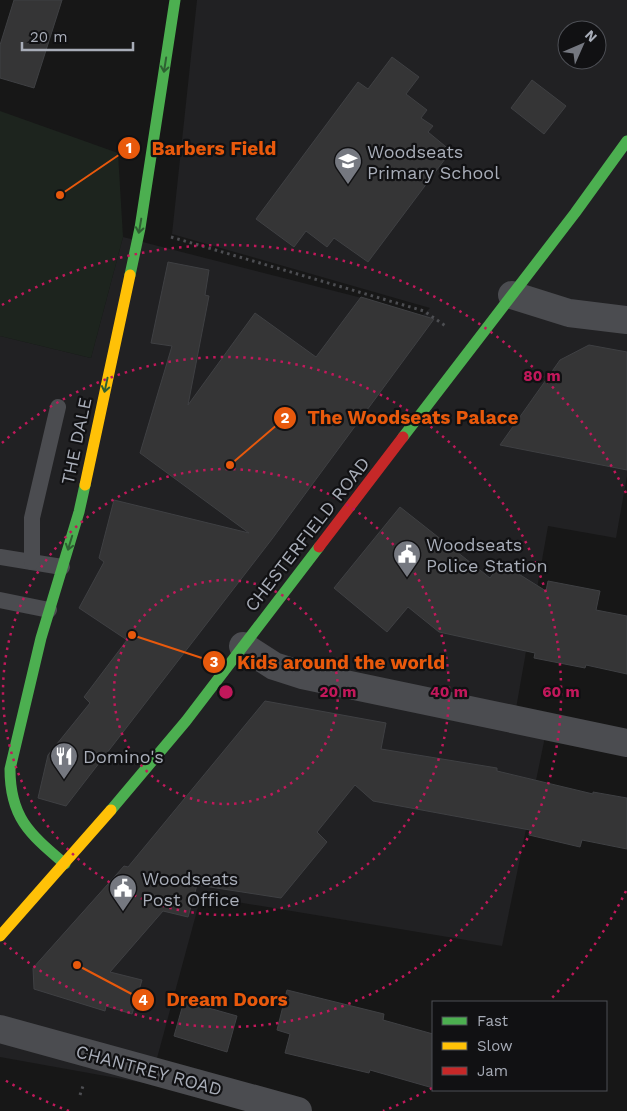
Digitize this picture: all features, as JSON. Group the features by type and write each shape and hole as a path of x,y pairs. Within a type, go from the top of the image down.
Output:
{"main road":[{"name":"THE DALE","path":"66,864 23,825 13,806 9,787 12,759 50,610 79,512 140,228 175,0"},
{"name":"CHESTERFIELD ROAD","path":"0,936 66,864 206,697 473,344 575,214 627,140"}],"street":[{"path":"512,295 569,313 627,320"},
{"path":"243,646 274,666 302,676 627,743"},
{"name":"CHANTREY ROAD","path":"0,1030 298,1111"}],"lane":[{"path":"32,562 32,518 58,407"},
{"path":"0,557 62,567"},
{"path":"0,600 50,610"}],"path":[{"path":"140,228 424,312 473,344"}],"shaded area":[{"path":"197,0 627,0 627,476 616,538 548,526 514,720 547,727 502,946 201,896 150,1084 0,1057 0,336 91,358 123,237 362,298 422,316 430,308 172,234"},
{"path":"0,111 118,153 123,237 91,358 0,336"}],"building":[{"path":"14,0 62,0 34,88 0,78 0,45"},
{"path":"392,57 419,77 406,94 427,110 421,118 433,126 428,132 451,151 368,262 334,238 327,247 306,231 294,247 256,219 358,82 368,89"},
{"path":"532,80 566,106 544,134 511,108"},
{"path":"168,262 209,270 205,295 209,296 188,405 255,313 316,357 361,297 434,319 272,539 66,806 38,798 48,755 90,703 84,697 127,640 79,608 104,562 99,558 114,500 249,533 140,453 172,346 151,343"},
{"path":"589,345 627,352 627,470 500,445 560,360"},
{"name":"Woodseats Police Station","path":"400,507 490,578 501,563 546,591 548,581 600,591 596,610 627,616 627,674 586,665 585,668 534,658 535,653 439,632 408,607 387,632 334,588"},
{"path":"265,701 386,723 381,749 497,768 497,771 593,794 593,792 627,798 627,849 582,840 580,847 529,835 530,830 373,801 355,785 317,832 327,842 281,898 197,885 188,917 163,911 110,972 142,980 132,1014 106,1006 105,1011 34,989 33,968 124,866 128,867"},
{"path":"287,990 384,1014 383,1020 432,1034 432,1088 370,1070 369,1073 285,1053 290,1034 277,1030"},
{"path":"184,1001 237,1016 227,1052 174,1036"}],"traffic: fast":[{"path":"130,275 140,228 175,0"},
{"path":"403,437 575,213 627,141"},
{"path":"65,864 32,834 24,824 14,800 10,769 41,638 79,512 85,485"},
{"path":"111,810 186,721 319,547"}],"traffic: slow":[{"path":"85,485 130,275"},
{"path":"0,936 111,810"}],"traffic: jam":[{"path":"319,547 403,437"}],"place":[{"name":"Woodseats Primary School","path":"348,185"},
{"name":"Barbers Field","path":"60,195"},
{"name":"The Woodseats Palace","path":"230,465"},
{"name":"Woodseats Police Station","path":"407,578"},
{"name":"Kids around the world","path":"132,635"},
{"name":"Domino's","path":"64,780"},
{"name":"Woodseats Post Office","path":"123,912"},
{"name":"Dream Doors","path":"77,965"}]}
